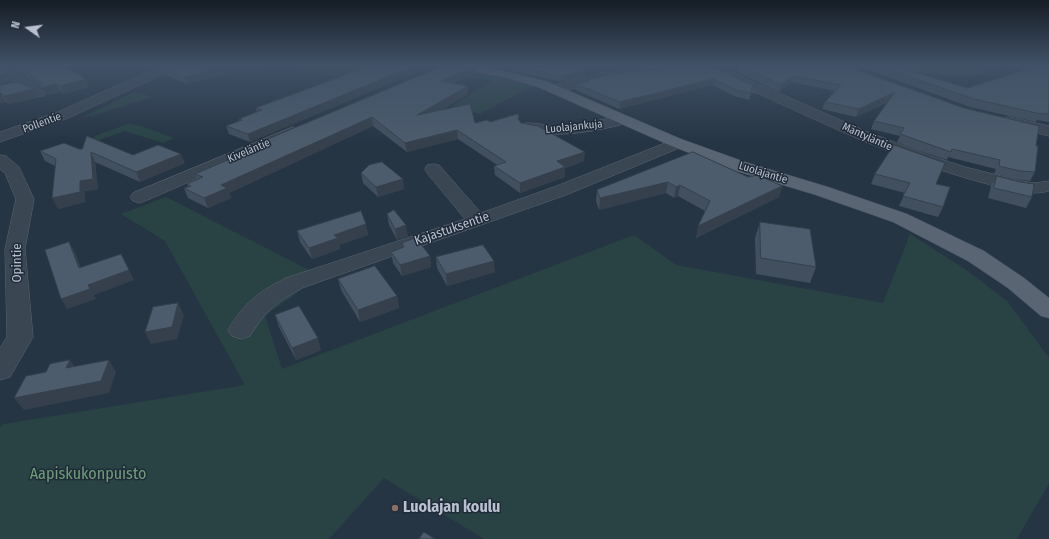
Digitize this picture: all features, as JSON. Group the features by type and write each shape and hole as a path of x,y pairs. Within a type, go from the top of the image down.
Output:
{"main road":[{"name":"Luolajantie","path":"561,91 675,142 739,166 829,193 900,218 976,256 1016,283 1049,310"}],"street":[{"name":"Pollentie","path":"0,137 63,115 116,91"},
{"name":"Mäntyläntie","path":"765,91 879,143 916,158 965,173 1022,187 1041,188 1049,186"},
{"path":"994,118 1049,131"},
{"name":"Luolajankuja","path":"526,128 549,131 615,122 622,119"},
{"name":"Kiveläntie","path":"139,197 306,126"},
{"name":"Kajastuksentie","path":"240,330 249,314 267,298 294,283 477,221 568,188 671,146 675,142"},
{"name":"Opintie","path":"0,160 13,171 24,199 7,251 20,337 0,370"},
{"path":"433,169 477,221"}],"green space":[{"path":"475,91 523,91 480,114 452,106"},
{"path":"134,92 153,97 92,116 83,117"},
{"path":"128,124 141,126 174,138 163,143 125,131 85,145 95,136"},
{"name":"Aapiskukonpuisto","path":"166,197 313,272 318,278 265,316 282,369 634,235 676,265 883,303 910,234 968,271 1008,302 1049,358 1049,483 1017,539 484,539 384,478 329,539 0,539 0,427 4,424 245,385 165,241 121,214"}],"building":[{"path":"0,91 24,91 4,96 1,93 0,94"},
{"path":"302,91 353,91 248,134 226,126 262,110 256,108"},
{"path":"383,91 459,91 417,115 470,104 475,123 487,120 490,122 517,114 519,115 518,119 521,123 538,126 585,152 557,161 565,167 520,183 494,166 506,162 457,130 405,143 372,117 221,185 227,188 204,198 184,188 191,186 187,184 203,177 195,174 270,142 266,140"},
{"path":"593,91 664,91 620,102"},
{"path":"835,91 917,91 964,108 1039,126 1036,146 1038,146 1035,172 1020,171 999,166 1000,160 952,149 951,152 900,134 904,128 874,121 895,92 859,109 825,102"},
{"path":"951,91 1049,91 1049,114 1041,114 974,99"},
{"path":"87,136 133,155 158,145 181,154 136,172 91,152 93,179 80,181 80,192 52,198 56,159 40,151 64,143 82,149"},
{"path":"894,145 945,163 936,184 950,187 943,207 903,196 910,183 875,174"},
{"path":"693,152 748,177 758,175 782,186 698,226 710,201 680,185 676,187 668,182 600,198 597,190"},
{"path":"382,162 403,179 376,187 361,173 369,165"},
{"path":"997,176 1034,184 1032,197 994,188"},
{"path":"394,210 406,225 395,229 387,214"},
{"path":"361,211 366,224 334,235 338,238 309,248 297,231"},
{"path":"760,222 810,229 816,267 761,258"},
{"path":"416,238 430,256 400,265 391,252 404,247 402,243"},
{"path":"69,242 79,268 121,254 129,270 88,285 90,289 61,299 45,250"},
{"path":"483,245 494,261 446,274 436,257"},
{"path":"375,266 397,296 358,310 338,279"},
{"path":"178,303 172,327 145,332 153,307"},
{"path":"299,306 318,338 292,348 275,315"},
{"path":"70,360 66,368 109,360 101,381 14,398 26,376 46,372 50,364"},
{"path":"424,532 435,539 419,539"}],"place":[{"name":"Luolajan koulu","path":"395,508"}]}
